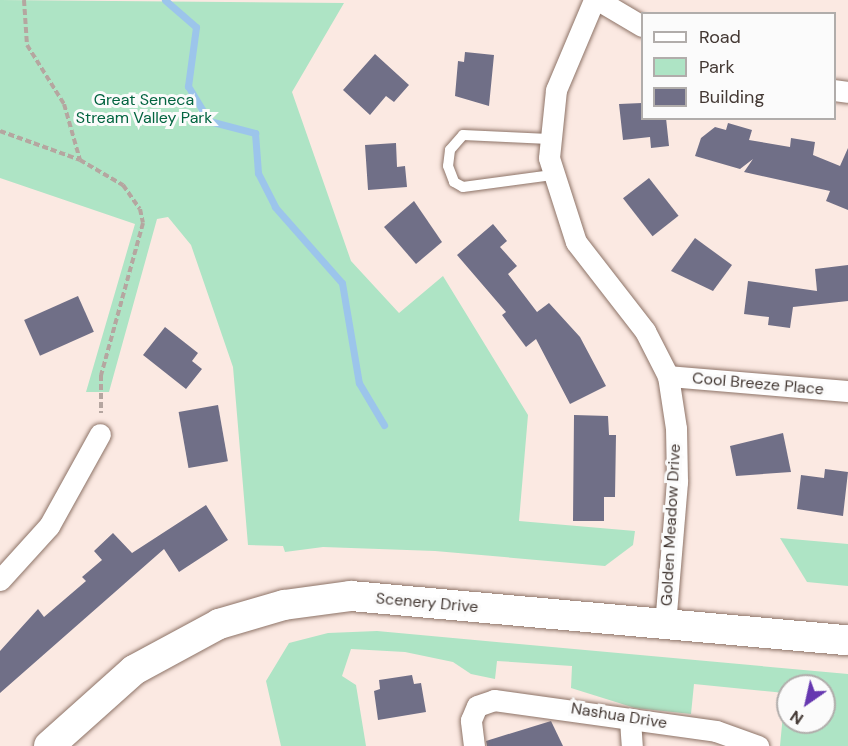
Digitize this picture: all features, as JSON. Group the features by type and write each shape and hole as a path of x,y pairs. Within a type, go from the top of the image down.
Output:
{"street":[{"name":"Golden Meadow Drive","path":"594,0 556,90 549,139 552,175 576,242 645,331 668,376 676,428 677,482 665,624"},
{"path":"598,0 641,25"},
{"name":"Cool Breeze Place","path":"668,376 848,391"},
{"path":"0,580 49,526 100,434"},
{"name":"Scenery Drive","path":"49,746 134,670 219,624 285,605 351,596 848,640"},
{"name":"Nashua Drive","path":"474,746 471,720 477,706 494,700 537,702 630,720 716,730 758,746"},
{"path":"630,720 632,746"}],"lane":[{"path":"549,139 463,135 450,150 448,166 454,182 463,187 552,175"}],"path":[{"path":"24,0 27,45 64,104 80,160"},
{"path":"0,131 80,160 134,196 143,223 101,375 100,434"}],"green space":[{"name":"Great Seneca Stream Valley Park","path":"0,0 344,3 292,92 351,261 399,313 443,276 528,415 519,521 635,531 633,545 605,566 435,551 323,547 285,552 283,546 248,545 233,367 191,245 168,217 157,219 109,392 86,392 135,224 0,178"},
{"path":"780,538 848,544 848,586 807,582"},
{"path":"377,631 848,674 848,746 780,746 781,734 836,734 836,674 776,674 776,692 694,684 691,714 635,708 571,688 572,666 497,661 495,679 471,674 453,662 405,652 351,649 342,676 356,685 366,746 281,746 266,681 289,643 328,633"}],"building":[{"path":"465,52 494,55 489,106 455,96 458,61 464,62"},
{"path":"375,54 409,85 394,102 386,96 370,115 343,90"},
{"path":"641,103 641,120 666,120 669,146 651,148 650,137 623,140 619,104"},
{"path":"728,123 752,130 749,140 790,147 791,138 815,142 813,155 840,166 848,148 848,210 826,201 830,191 744,172 753,159 740,169 695,156 701,138 715,127 726,130"},
{"path":"396,143 397,167 405,166 407,187 368,190 365,145"},
{"path":"649,178 679,216 653,236 623,198"},
{"path":"414,201 442,242 416,264 384,227"},
{"path":"493,224 507,241 500,247 517,266 508,274 537,312 549,303 580,337 606,386 570,404 536,339 526,347 502,315 506,312 457,255"},
{"path":"695,238 732,265 713,291 671,271"},
{"path":"848,265 848,301 793,307 790,328 768,325 769,317 744,314 748,281 817,291 815,269"},
{"path":"78,296 94,332 40,356 24,320"},
{"path":"165,327 198,353 192,361 202,369 186,389 143,355"},
{"path":"218,405 228,461 189,468 179,412"},
{"path":"574,415 608,416 609,435 616,435 615,497 604,497 604,521 573,521"},
{"path":"783,433 791,472 736,476 730,446"},
{"path":"825,469 848,472 843,516 797,509 801,475 824,478"},
{"path":"206,505 228,540 179,572 164,549 0,693 0,651 38,609 44,617 86,581 82,577 102,560 94,551 113,533 132,553"},
{"path":"412,675 414,684 421,683 426,712 378,720 374,691 380,689 379,680"},
{"path":"551,721 563,746 487,746 486,741"}],"waterway":[{"path":"165,0 196,27 188,86 209,121 255,133 258,173 275,207 342,283 359,383 384,425"}]}
